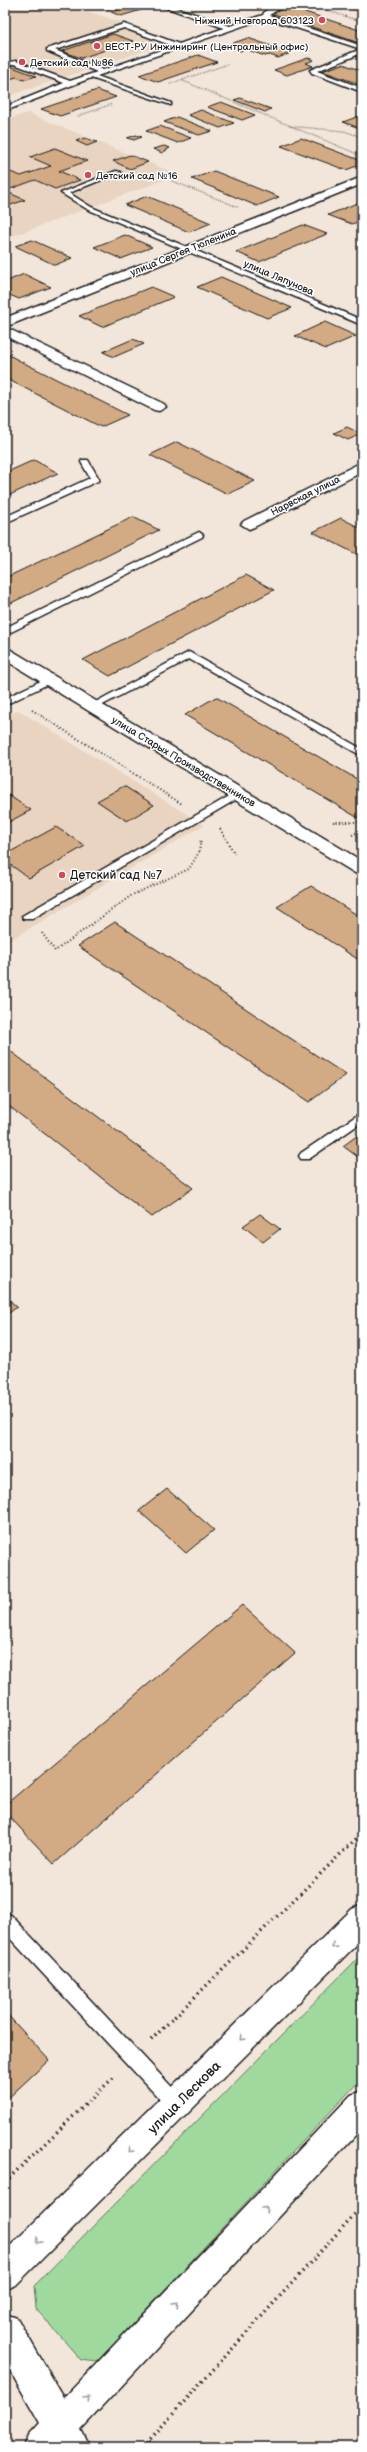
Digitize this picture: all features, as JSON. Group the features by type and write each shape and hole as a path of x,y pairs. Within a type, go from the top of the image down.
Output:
{"street":[{"name":"улица Сергея Тюленина","path":"5,323 189,248 362,180"},
{"path":"5,332 159,407"},
{"name":"Нарвская улица","path":"249,524 362,466"},
{"name":"улица Старых Производственников","path":"5,653 362,869"},
{"name":"улица Лескова","path":"5,2274 362,1919"},
{"path":"5,2330 58,2440 362,2106"}],"lane":[{"path":"162,5 232,29"},
{"path":"5,109 70,83 232,29 266,16 267,12 283,5"},
{"path":"266,16 362,49"},
{"path":"104,72 49,50 124,26 180,46"},
{"path":"362,49 313,70 314,72 362,90"},
{"path":"5,65 14,62 70,83"},
{"path":"90,76 169,104"},
{"name":"улица Ляпунова","path":"118,172 64,192 89,208 189,248 362,323"},
{"path":"5,520 95,479 85,462"},
{"path":"5,632 199,535"},
{"path":"93,706 189,654 362,753"},
{"path":"5,702 49,680"},
{"path":"28,916 238,794"},
{"path":"305,1156 362,1116"},
{"path":"5,1921 176,2104"}],"path":[{"path":"311,5 362,22"},
{"path":"316,7 320,5"},
{"path":"340,5 362,13"},
{"path":"354,20 362,17"},
{"path":"181,80 287,126 362,156"},
{"path":"287,126 344,131 362,137"},
{"path":"172,180 265,218"},
{"path":"18,696 34,712 214,823 223,832 236,856"},
{"path":"329,822 362,822"},
{"path":"55,951 132,895 188,869 199,852 202,838 214,823"},
{"path":"349,838 362,830"},
{"path":"5,2182 362,1833"},
{"path":"143,2447 362,2206"},
{"path":"149,2441 153,2447"}],"shaded area":[{"path":"11,5 70,5 174,41 5,97 5,7"},
{"name":"Детский сад №16","path":"28,113 174,173 169,178 5,239 5,120"},
{"name":"Детский сад №7","path":"18,710 204,825 5,943 5,717"}],"green space":[{"path":"362,1954 362,2078 97,2362 81,2360 36,2309 34,2286"}],"building":[{"path":"98,5 119,5 108,9"},
{"path":"134,5 151,7 121,16 111,12"},
{"path":"290,7 362,31 362,44 271,13"},
{"name":"ВЕСТ-РУ Инжиниринг (Центральный офис)","path":"113,34 133,41 81,58 62,51"},
{"path":"248,38 291,53 278,58 270,55 265,56 245,49 240,51 232,48 237,47 230,44"},
{"path":"198,55 217,62 158,82 139,75"},
{"path":"308,58 314,60 306,63 313,66 287,75 274,70"},
{"path":"343,64 362,71 362,85 322,71"},
{"path":"10,66 36,76 24,80 16,77 5,81 5,68"},
{"path":"97,90 116,97 60,116 41,109"},
{"path":"240,98 271,109 265,112 234,100"},
{"path":"221,102 255,115 242,120 207,107"},
{"path":"201,110 234,123 220,128 188,115"},
{"path":"362,115 362,129 343,122"},
{"path":"177,117 212,131 199,135 164,122"},
{"path":"160,126 191,138 178,143 146,131"},
{"path":"136,135 142,137 134,140 127,138"},
{"path":"85,138 97,142 87,146 76,141"},
{"path":"301,138 362,161 362,164 346,170 281,146"},
{"path":"164,146 170,148 162,153 153,149"},
{"path":"55,148 87,161 59,171 80,180 55,189 35,180 5,191 5,170 21,176 51,166 30,157"},
{"path":"130,155 148,162 130,169 113,161"},
{"path":"214,171 279,197 257,206 192,179"},
{"path":"5,191 25,200 5,207"},
{"path":"147,196 211,223 189,232 125,205"},
{"path":"362,201 362,220 352,224 328,215"},
{"path":"303,225 327,234 259,262 236,252"},
{"path":"125,235 152,247 121,259 94,247"},
{"path":"32,240 72,258 55,265 15,246"},
{"path":"24,274 51,287 19,299 5,293 5,282"},
{"path":"221,277 292,308 267,318 197,287"},
{"path":"151,287 174,297 102,327 79,316"},
{"path":"325,322 356,336 326,349 295,336"},
{"path":"133,339 144,344 114,357 103,352"},
{"path":"5,353 128,415 101,427 5,378"},
{"path":"347,427 361,434 348,440 334,433"},
{"path":"177,442 255,481 228,494 150,455"},
{"path":"34,460 58,473 5,497 5,473"},
{"path":"133,517 159,530 5,606 5,578"},
{"path":"341,518 362,529 362,557 313,532"},
{"path":"246,575 274,590 110,676 83,660"},
{"path":"216,697 362,782 362,818 360,819 185,715"},
{"path":"124,786 154,805 127,821 97,801"},
{"path":"5,793 31,810 5,824"},
{"path":"56,827 85,846 29,878 5,861 5,849 10,852"},
{"path":"311,886 362,918 362,962 277,907"},
{"path":"115,922 346,1075 309,1102 78,946"},
{"path":"5,1047 193,1188 152,1217 5,1103"},
{"path":"362,1132 362,1160 343,1146"},
{"path":"260,1214 280,1229 263,1242 243,1226"},
{"path":"5,1296 17,1307 5,1316"},
{"path":"167,1489 214,1530 186,1553 139,1511"},
{"path":"242,1605 295,1653 54,1864 5,1812 5,1805"},
{"path":"5,2012 49,2060 5,2101"}],"place":[{"name":"Нижний Новгород 603123","path":"322,20"},
{"name":"ВЕСТ-РУ Инжиниринг (Центральный офис)","path":"97,46"},
{"name":"Детский сад №86","path":"22,62"},
{"name":"Детский сад №16","path":"88,175"},
{"name":"Детский сад №7","path":"62,875"}]}
